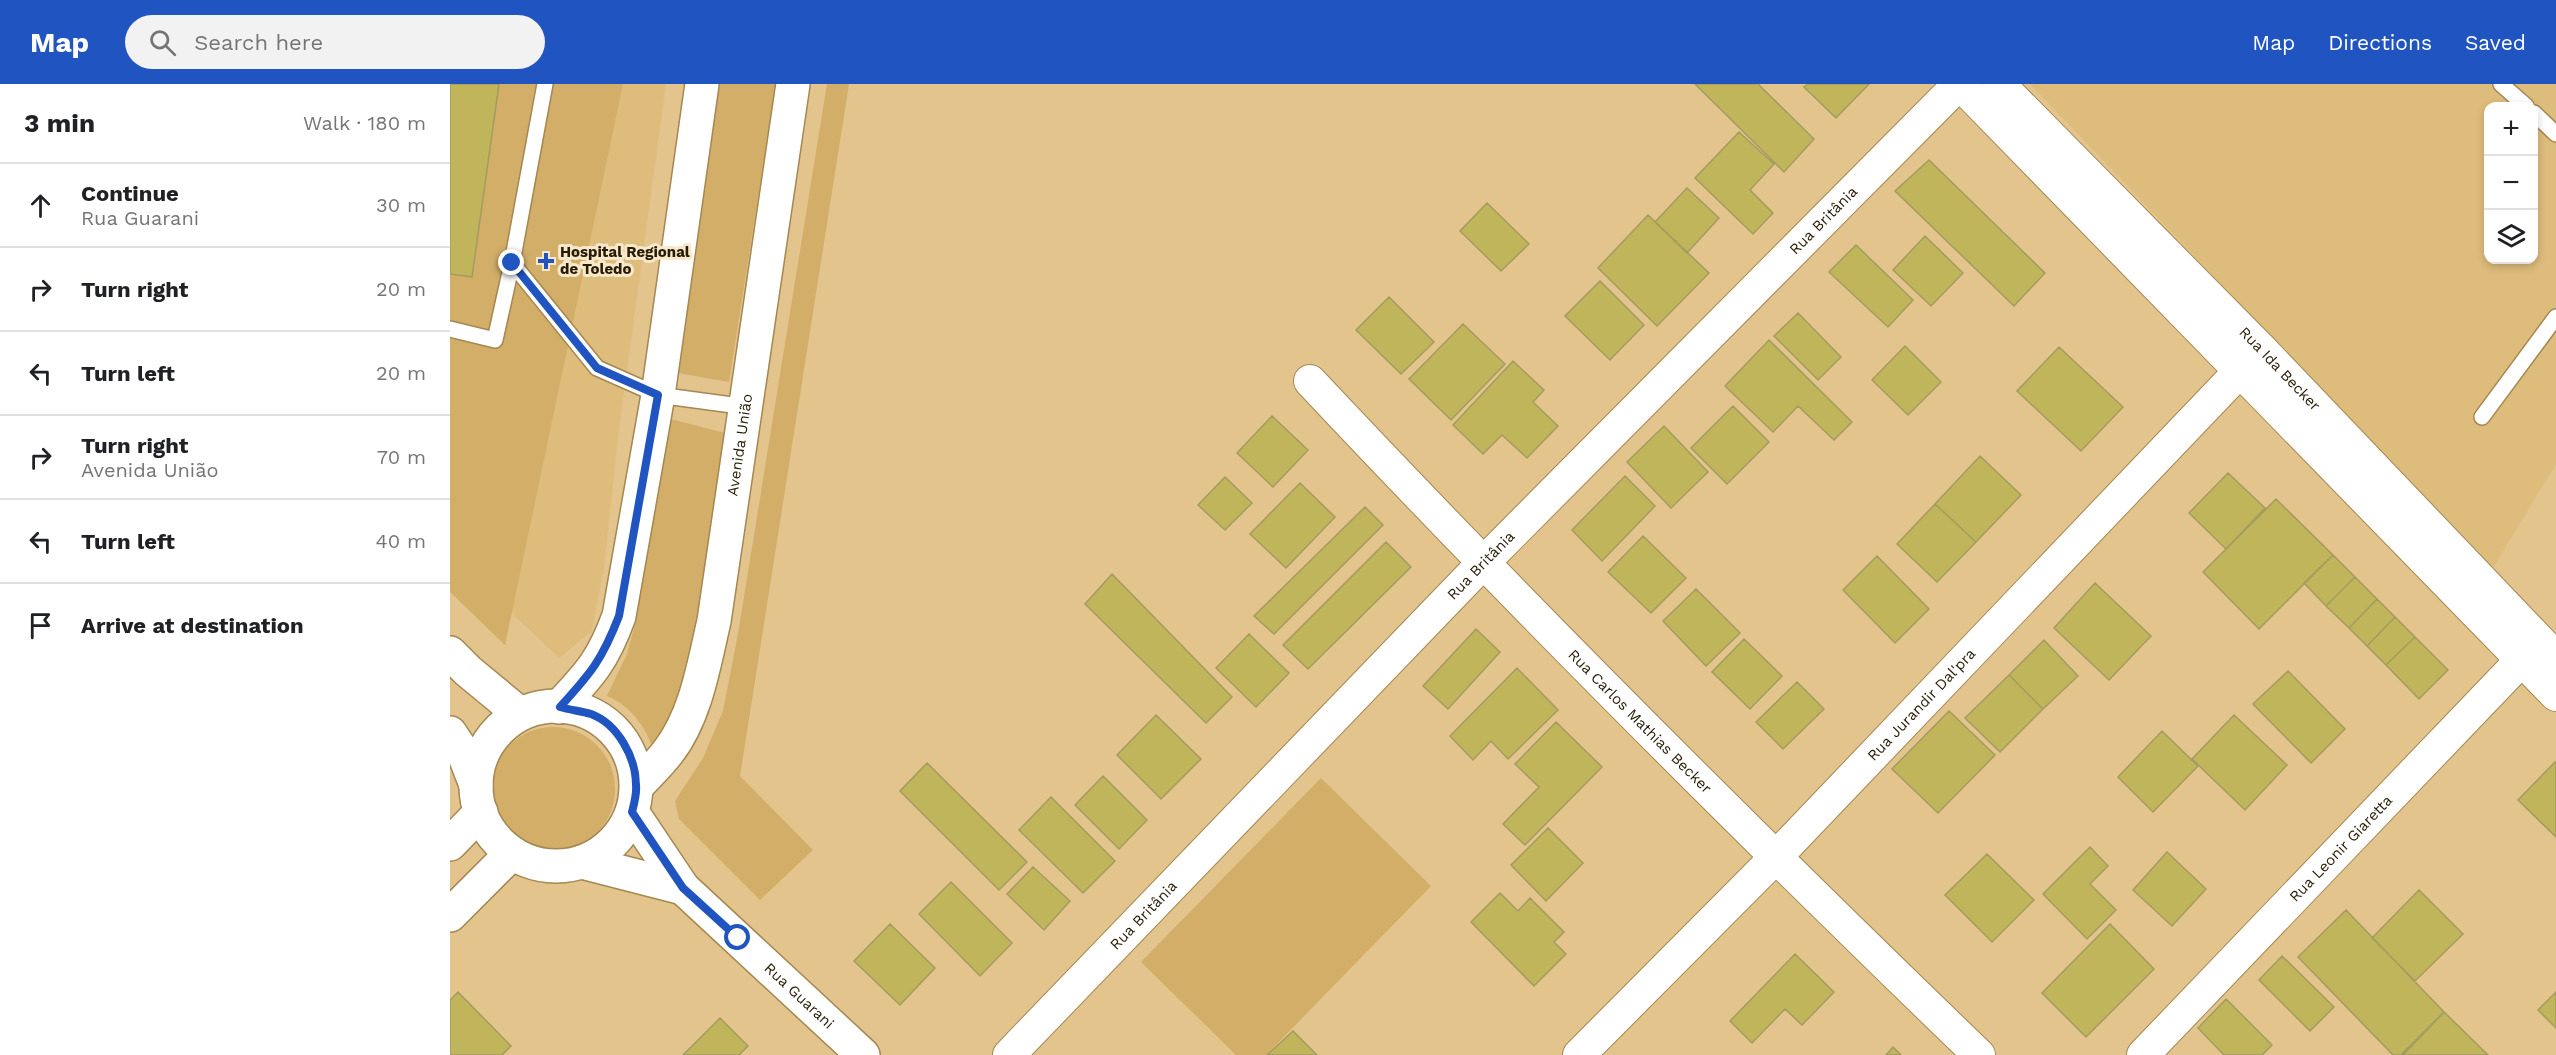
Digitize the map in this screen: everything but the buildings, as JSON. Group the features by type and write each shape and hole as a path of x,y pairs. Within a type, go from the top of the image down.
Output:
{"street":[{"path":"560,707 595,668 606,650 619,616 658,395 702,84"},
{"name":"Avenida União","path":"634,799 684,725 703,667 714,621 793,84"},
{"path":"1960,84 2250,360"},
{"name":"Rua Britânia","path":"1009,1055 1482,564 1960,84"},
{"name":"Rua Ida Becker","path":"1999,84 2250,360 2539,653 2556,695"},
{"name":"Rua Jurandir Dal'pra","path":"1580,1055 1775,858 2250,360"},
{"name":"Rua Carlos Mathias Becker","path":"1310,381 1482,564 1775,858 1979,1055"},
{"path":"450,653 468,672 520,714"},
{"name":"Rua Leonir Giaretta","path":"2143,1055 2539,653"},
{"path":"450,733 464,754 478,799 498,842 512,853 528,861 546,866 565,866 599,855 619,836 634,799 634,764 625,744 610,727 593,715 546,706 520,714 502,726 489,742 479,762 478,799 450,844"},
{"name":"Rua Guarani","path":"634,799 683,888 862,1055"},
{"path":"450,915 512,853"},
{"name":"Rua Guarani","path":"582,862 683,888"}],"lane":[{"path":"450,329 495,340 512,263 545,84"},
{"path":"2501,84 2521,102"},
{"path":"2538,117 2556,134"},
{"path":"512,263 597,368 658,395 747,407"},
{"path":"2482,417 2556,317"}],"shaded area":[{"name":"Hospital Regional de Toledo","path":"450,84 666,84 618,437 604,568 592,631 559,658 450,554"},
{"name":"Hospital Regional de Toledo","path":"450,84 623,84 505,645 450,592"},
{"path":"714,84 776,84 729,382 672,372"},
{"path":"827,84 849,84 740,776 813,850 760,900 679,819 675,801 703,758 723,711 738,634"},
{"path":"2030,84 2556,84 2556,464 2493,568"},
{"path":"663,417 736,436 687,689 655,755 638,720 624,706 607,696 627,654 634,628"},
{"path":"553,727 577,732 597,745 610,765 615,789 610,813 597,833 577,846 553,851 529,846 509,833 496,813 491,789 496,765 509,745 529,732"},
{"path":"1321,778 1431,886 1266,1055 1236,1055 1141,962"}],"place":[{"name":"Hospital Regional de Toledo","path":"546,261"}],"route":[{"path":"512,263 597,368 658,395 619,616 606,650 595,668 560,707 593,715 610,727 625,744 634,764 637,786 632,812 683,888 738,938"}]}
